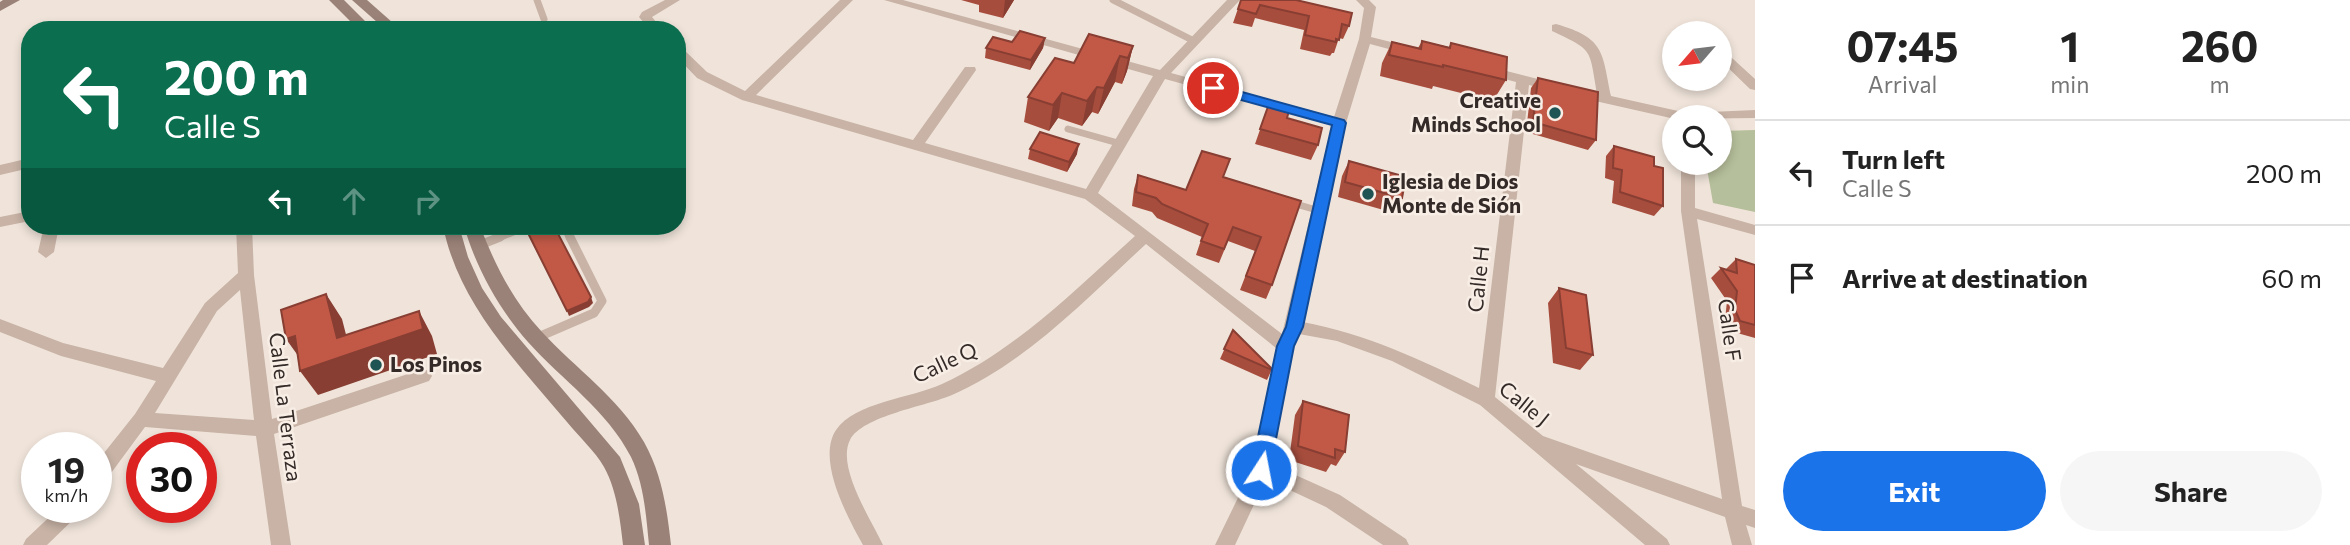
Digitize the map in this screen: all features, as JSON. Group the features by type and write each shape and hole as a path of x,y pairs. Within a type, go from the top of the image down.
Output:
{"main road":[{"path":"0,7 13,0"},
{"path":"336,0 358,21"},
{"path":"359,0 384,21"},
{"path":"380,0 389,21"},
{"path":"453,235 459,257 474,291 495,322 613,463 628,504 634,545"},
{"path":"476,235 495,282 514,312 536,338 620,421 638,449 657,512 660,545"}],"street":[{"path":"648,21 646,15 674,0"},
{"path":"747,97 847,0"},
{"path":"891,0 1339,123"},
{"path":"1090,195 1118,143 1162,74 1234,0"},
{"path":"1225,545 1261,470 1285,346 1294,327 1339,123 1365,40 1370,7 1362,0"},
{"path":"1556,28 1584,41 1596,51 1605,100"},
{"path":"1365,40 1431,56"},
{"path":"686,59 702,75 747,97 1090,195 1285,346"},
{"path":"1732,65 1755,86"},
{"path":"1470,66 1605,100 1687,117 1755,114"},
{"path":"916,145 970,70"},
{"name":"Calle H","path":"1486,400 1523,79"},
{"path":"0,170 21,165"},
{"name":"Calle F","path":"1688,175 1688,211 1733,511 1742,545"},
{"path":"1688,211 1755,230"},
{"path":"0,222 21,218"},
{"path":"46,252 49,235"},
{"name":"Calle La Terraza","path":"244,235 259,393 281,545"},
{"name":"Calle Q","path":"873,545 854,513 839,460 841,437 851,426 863,419 939,393 985,372 1022,345 1145,236"},
{"path":"112,457 141,419 216,301 246,275"},
{"path":"0,325 27,339 96,361 166,376"},
{"name":"Calle J","path":"1294,327 1338,335 1398,356 1486,400 1660,545"},
{"path":"141,419 266,429 422,376"},
{"path":"1531,439 1755,519"},
{"path":"1261,470 1290,479 1355,512 1399,545"},
{"path":"33,545 56,523"}],"lane":[{"path":"537,0 544,19"},
{"path":"1113,0 1194,41"},
{"path":"1068,129 1118,143"},
{"path":"1282,200 1320,211"},
{"path":"480,245 505,235"},
{"path":"536,338 594,313 601,301 568,235"}],"green space":[{"path":"1755,130 1755,212 1713,203 1708,175 1732,175 1732,131"}],"building":[{"path":"1241,0 1296,0 1352,13 1349,26 1342,24 1339,40 1336,39 1336,42 1305,35 1309,16 1260,5 1256,14 1238,9"},
{"path":"1020,31 1045,38 1031,60 986,48 993,37 1012,42"},
{"path":"1089,34 1133,46 1128,58 1120,56 1104,88 1097,87 1087,101 1062,93 1053,105 1028,97 1055,58 1074,63"},
{"path":"1422,41 1450,48 1451,43 1507,57 1506,80 1389,55 1392,42 1421,49"},
{"name":"Creative Minds School","path":"1538,78 1598,92 1596,140 1533,122"},
{"path":"1270,101 1290,107 1287,118 1322,128 1318,145 1260,129"},
{"path":"1040,132 1079,144 1069,162 1030,149"},
{"path":"1614,146 1654,157 1654,166 1662,168 1663,206 1620,192 1622,170 1613,168"},
{"path":"1202,151 1230,159 1223,177 1301,201 1272,285 1246,276 1261,237 1233,227 1224,249 1201,241 1208,224 1162,204 1156,198 1136,192 1138,175 1186,190"},
{"path":"1349,161 1406,177 1402,198 1345,182"},
{"path":"529,235 559,235 591,297 588,302 567,311"},
{"path":"1736,259 1755,265 1755,325 1740,321 1735,310 1737,291 1721,268 1737,273"},
{"path":"1559,288 1586,295 1593,355 1566,348"},
{"path":"326,294 337,338 419,311 423,329 300,371 295,336 286,339 281,310"},
{"path":"1233,330 1272,369 1272,370 1224,349"},
{"path":"1303,401 1349,415 1345,452 1335,449 1335,458 1298,446"}],"place":[{"name":"Creative Minds School","path":"1555,113"},
{"name":"Iglesia de Dios Monte de Sión","path":"1368,194"},
{"name":"Los Pinos","path":"376,365"}],"route":[{"path":"1213,88 1339,123 1294,327 1285,346 1261,470"}]}
